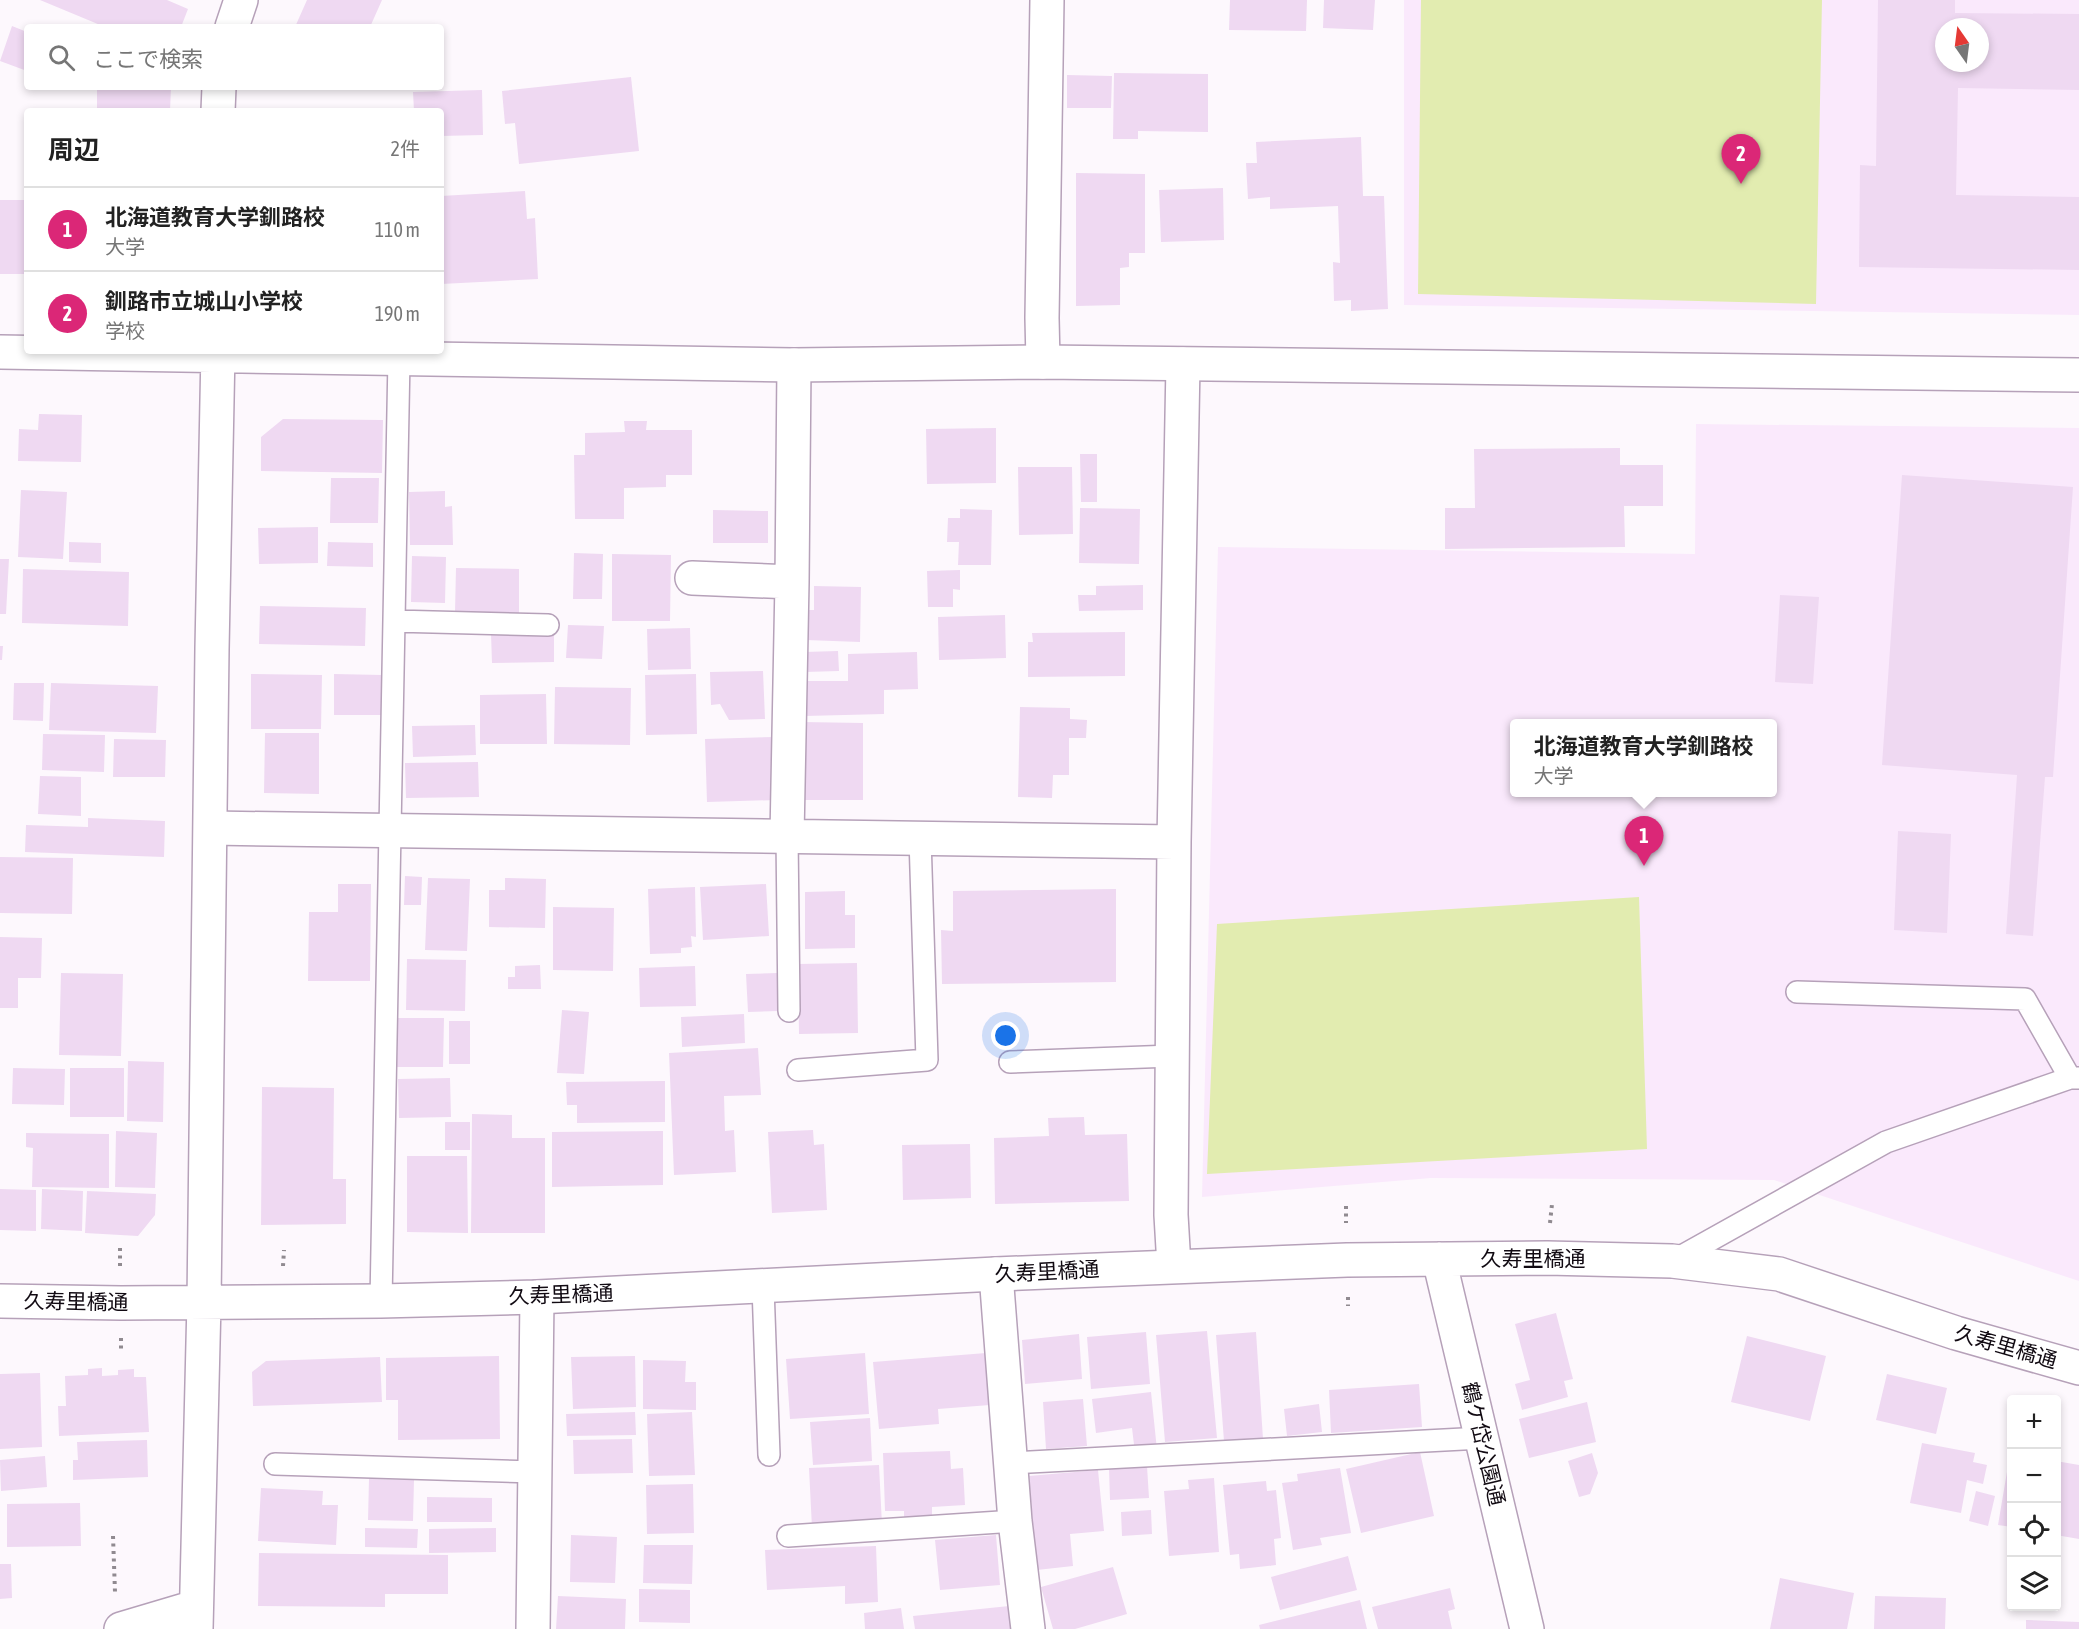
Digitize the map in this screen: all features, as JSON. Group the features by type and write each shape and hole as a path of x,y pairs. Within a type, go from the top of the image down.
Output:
{"street":[{"path":"233,24 241,0"},
{"path":"1043,362 1047,0"},
{"path":"218,108 219,90"},
{"path":"0,352 24,352"},
{"path":"120,1629 195,1618 204,1302 218,354"},
{"path":"254,354 794,365 1043,362 2079,375"},
{"path":"1174,1266 1171,1215 1174,842 1183,364"},
{"path":"787,836 794,365"},
{"path":"692,578 792,582"},
{"path":"211,828 1174,842"},
{"name":"久寿里橋通","path":"0,1301 121,1303 381,1301 537,1297 996,1274 1347,1260 1547,1258 1672,1261 1779,1275 1956,1333 2079,1368"},
{"name":"鶴ケ岱公園通","path":"1439,1259 1527,1629"},
{"path":"996,1274 1015,1521 1028,1629"},
{"path":"533,1629 537,1297"}],"lane":[{"path":"381,1301 399,358"},
{"path":"394,621 548,625"},
{"path":"787,836 789,1011"},
{"path":"798,1070 927,1060 920,838"},
{"path":"1672,1261 1886,1142 2075,1078 2025,999 1797,992"},
{"path":"1010,1062 1172,1056"},
{"path":"763,1287 769,1455"},
{"path":"1010,1463 1482,1438"},
{"path":"274,1464 536,1472"},
{"path":"788,1536 1015,1521"}],"path":[{"path":"113,1536 115,1594"}],"shaded area":[{"path":"1404,0 2079,0 2079,315 1404,305"},
{"path":"1696,424 2079,428 2079,1281 1774,1180 1431,1178 1202,1197 1218,547 1695,554"}],"green space":[{"path":"1421,0 1822,0 1816,304 1418,294"},
{"path":"1639,897 1647,1149 1207,1174 1217,924"}],"building":[{"path":"40,0 167,0 188,9 182,24 98,24"},
{"path":"307,0 382,0 371,24 296,24"},
{"path":"1230,0 1307,0 1306,31 1229,30"},
{"path":"1324,0 1375,0 1373,30 1323,28"},
{"path":"1878,0 1955,0 1955,13 2079,14 2079,90 1958,88 1956,195 2079,197 2079,270 1859,267 1860,165 1876,166"},
{"path":"12,26 24,31 24,70 0,61"},
{"path":"1114,73 1208,74 1208,132 1138,131 1138,139 1113,139"},
{"path":"1067,75 1112,76 1111,108 1067,108"},
{"path":"631,77 639,151 519,164 515,123 505,124 502,91"},
{"path":"97,90 171,90 170,108 97,108"},
{"path":"482,90 483,135 444,136 444,108 414,108 413,92"},
{"path":"1361,137 1363,196 1384,196 1388,309 1351,311 1351,300 1334,301 1333,262 1340,263 1338,206 1270,209 1270,197 1248,199 1246,163 1257,163 1256,142"},
{"path":"1076,173 1145,174 1145,253 1129,253 1129,267 1120,268 1120,305 1076,306"},
{"path":"1223,188 1224,240 1161,242 1159,190"},
{"path":"525,191 527,219 535,218 538,279 444,284 444,196"},
{"path":"0,200 24,200 24,274 0,274"},
{"path":"39,414 82,415 81,462 18,461 19,429 38,430"},
{"path":"283,419 383,420 382,473 261,471 261,437"},
{"path":"624,421 647,421 646,430 692,430 692,475 666,475 666,487 624,488 624,519 575,519 574,455 585,455 585,433 625,432"},
{"path":"996,428 996,483 927,484 926,429"},
{"path":"1620,448 1620,465 1663,465 1663,506 1624,506 1625,547 1445,549 1445,508 1475,508 1474,449"},
{"path":"1080,454 1097,454 1097,502 1081,502"},
{"path":"1018,467 1072,467 1073,534 1019,535"},
{"path":"1902,475 2073,487 2053,777 2045,777 2033,936 2006,934 2017,775 1882,765"},
{"path":"331,478 379,478 378,523 330,523"},
{"path":"21,490 67,492 63,559 18,557"},
{"path":"445,491 445,507 452,506 453,545 410,545 409,492"},
{"path":"1080,508 1140,509 1139,564 1079,563"},
{"path":"960,509 992,510 991,565 958,565 959,542 947,542 948,518 960,518"},
{"path":"713,510 768,511 768,543 713,543"},
{"path":"318,527 318,563 259,564 258,528"},
{"path":"69,542 101,543 101,563 69,562"},
{"path":"328,542 373,543 373,567 327,566"},
{"path":"574,553 603,554 602,599 573,599"},
{"path":"612,554 671,555 670,621 612,621"},
{"path":"412,556 446,557 445,603 411,602"},
{"path":"0,559 9,559 6,614 0,614"},
{"path":"456,568 519,569 519,613 455,612"},
{"path":"23,569 129,572 128,626 22,623"},
{"path":"960,570 960,590 953,589 953,607 928,607 927,571"},
{"path":"1143,585 1143,610 1079,611 1078,595 1096,595 1096,586"},
{"path":"814,586 861,587 860,642 806,640 807,610 814,610"},
{"path":"1780,595 1819,597 1813,684 1775,682"},
{"path":"260,606 366,608 365,646 259,644"},
{"path":"1005,615 1006,658 939,660 938,617"},
{"path":"568,625 604,626 602,659 566,658"},
{"path":"690,628 691,669 648,670 647,629"},
{"path":"1125,632 1125,676 1028,677 1028,642 1033,642 1032,633"},
{"path":"491,634 554,634 554,662 492,663"},
{"path":"0,646 3,646 2,660 0,660"},
{"path":"838,651 839,671 805,672 804,652"},
{"path":"917,652 918,689 884,690 884,714 805,716 804,681 848,681 848,654"},
{"path":"763,671 765,719 729,720 720,704 711,705 710,672"},
{"path":"251,674 322,675 321,729 251,729"},
{"path":"334,674 382,675 381,715 334,715"},
{"path":"696,674 697,734 646,735 645,675"},
{"path":"14,683 44,683 43,721 13,720"},
{"path":"51,683 158,686 156,733 49,730"},
{"path":"555,687 631,688 630,745 554,744"},
{"path":"546,694 547,744 480,744 480,695"},
{"path":"1020,707 1070,708 1070,719 1087,720 1086,738 1069,738 1069,775 1053,775 1052,798 1018,797"},
{"path":"802,722 863,723 863,800 801,800"},
{"path":"475,725 476,755 413,757 412,726"},
{"path":"265,733 319,733 319,794 264,793"},
{"path":"43,734 105,735 104,772 42,770"},
{"path":"775,737 777,800 707,802 705,739"},
{"path":"114,739 166,740 165,777 113,777"},
{"path":"478,762 479,797 406,798 405,763"},
{"path":"40,776 81,777 81,816 38,814"},
{"path":"88,818 165,821 164,857 25,852 26,825 88,827"},
{"path":"1898,831 1951,834 1947,933 1894,930"},
{"path":"0,857 73,858 72,914 0,913"},
{"path":"405,876 422,877 421,905 404,905"},
{"path":"428,878 470,879 467,951 425,950"},
{"path":"505,878 546,879 545,928 489,927 489,890 505,890"},
{"path":"338,884 371,884 370,981 308,981 309,912 338,912"},
{"path":"766,884 769,936 703,940 700,887"},
{"path":"695,887 696,937 691,936 692,947 681,948 681,953 650,954 648,889"},
{"path":"1116,889 1116,982 942,984 941,930 953,931 953,891"},
{"path":"845,891 845,915 855,915 855,948 805,949 805,892"},
{"path":"553,907 614,908 613,971 553,970"},
{"path":"0,937 42,938 41,978 18,978 18,1008 0,1008"},
{"path":"407,959 466,960 465,1011 406,1010"},
{"path":"857,963 858,1033 799,1034 798,964"},
{"path":"540,965 541,989 508,989 508,977 515,977 515,966"},
{"path":"695,966 696,1006 640,1007 639,968"},
{"path":"61,973 123,974 121,1056 59,1055"},
{"path":"777,973 778,1011 748,1012 746,974"},
{"path":"562,1010 589,1012 584,1074 557,1073"},
{"path":"744,1014 745,1043 682,1047 681,1017"},
{"path":"398,1018 444,1018 443,1067 397,1067"},
{"path":"449,1021 470,1021 470,1064 449,1064"},
{"path":"758,1048 761,1095 724,1096 725,1131 734,1130 736,1172 674,1175 669,1053"},
{"path":"128,1061 164,1062 163,1122 127,1121"},
{"path":"13,1068 65,1069 64,1105 12,1104"},
{"path":"70,1068 124,1068 124,1117 70,1117"},
{"path":"450,1078 451,1117 399,1118 398,1079"},
{"path":"665,1081 665,1122 577,1123 577,1105 567,1105 566,1082"},
{"path":"262,1087 334,1088 333,1179 346,1179 346,1224 261,1225"},
{"path":"472,1114 512,1115 512,1138 545,1138 545,1233 471,1233"},
{"path":"1084,1117 1085,1135 1127,1134 1129,1201 995,1204 994,1138 1049,1136 1048,1118"},
{"path":"445,1122 470,1122 470,1150 445,1150"},
{"path":"813,1130 814,1145 824,1144 827,1210 772,1213 768,1132"},
{"path":"116,1131 157,1133 155,1188 115,1187"},
{"path":"663,1131 663,1185 552,1187 552,1132"},
{"path":"26,1133 109,1134 109,1188 32,1187 33,1148 26,1147"},
{"path":"970,1144 971,1198 903,1200 902,1145"},
{"path":"407,1156 467,1156 468,1233 407,1232"},
{"path":"0,1189 36,1190 36,1231 0,1230"},
{"path":"42,1189 83,1191 82,1231 41,1229"},
{"path":"87,1191 156,1194 155,1215 138,1236 85,1233"},
{"path":"1556,1313 1573,1379 1564,1381 1568,1397 1522,1410 1515,1384 1530,1380 1515,1324"},
{"path":"1207,1331 1217,1438 1165,1442 1156,1335"},
{"path":"1146,1332 1150,1384 1091,1389 1087,1337"},
{"path":"1256,1332 1263,1439 1224,1441 1216,1335"},
{"path":"1079,1334 1082,1379 1025,1384 1022,1340"},
{"path":"1747,1336 1826,1356 1810,1421 1731,1402"},
{"path":"865,1353 869,1414 790,1419 786,1359"},
{"path":"986,1353 990,1405 938,1409 939,1424 879,1429 873,1362"},
{"path":"499,1356 500,1439 398,1440 398,1400 386,1400 386,1358"},
{"path":"635,1356 636,1407 573,1409 571,1357"},
{"path":"380,1357 382,1402 253,1406 252,1372 266,1361"},
{"path":"643,1360 686,1361 685,1382 696,1382 696,1410 643,1409"},
{"path":"102,1368 102,1376 118,1375 118,1370 134,1369 134,1377 146,1377 149,1432 59,1436 58,1406 66,1406 65,1376 88,1375 88,1369"},
{"path":"40,1373 42,1447 0,1449 0,1374"},
{"path":"1887,1374 1947,1388 1936,1434 1876,1420"},
{"path":"1419,1384 1422,1427 1331,1433 1329,1390"},
{"path":"1151,1392 1157,1450 1135,1453 1132,1428 1096,1433 1092,1399"},
{"path":"1083,1399 1087,1446 1046,1449 1043,1402"},
{"path":"1587,1402 1596,1442 1529,1458 1519,1419"},
{"path":"1319,1404 1322,1432 1287,1436 1284,1409"},
{"path":"635,1412 636,1435 567,1436 566,1414"},
{"path":"692,1412 695,1475 649,1476 647,1414"},
{"path":"870,1418 872,1461 813,1465 810,1422"},
{"path":"632,1439 633,1473 574,1474 573,1440"},
{"path":"147,1440 148,1477 73,1480 73,1460 78,1460 77,1442"},
{"path":"1922,1443 1975,1453 1973,1462 1987,1465 1983,1484 1967,1480 1961,1513 1910,1503"},
{"path":"950,1451 951,1469 963,1468 965,1505 932,1507 932,1517 904,1518 904,1511 885,1511 883,1453"},
{"path":"1420,1452 1434,1516 1361,1533 1346,1469"},
{"path":"1592,1453 1598,1473 1590,1494 1579,1497 1568,1461"},
{"path":"45,1456 47,1487 1,1491 0,1460"},
{"path":"2061,1462 2079,1465 2079,1539 2061,1536"},
{"path":"879,1465 882,1525 812,1528 809,1468"},
{"path":"1147,1466 1149,1498 1110,1500 1109,1468"},
{"path":"1340,1468 1351,1533 1320,1538 1322,1545 1293,1550 1282,1483 1298,1481 1297,1474"},
{"path":"1098,1470 1104,1531 1070,1534 1073,1566 1037,1570 1029,1476"},
{"path":"2007,1472 2007,1526 1998,1525"},
{"path":"1214,1478 1219,1552 1169,1556 1164,1491 1189,1489 1188,1480"},
{"path":"369,1479 414,1480 413,1521 368,1520"},
{"path":"1266,1481 1267,1491 1276,1490 1281,1538 1274,1539 1276,1565 1240,1569 1239,1554 1230,1555 1223,1485"},
{"path":"693,1484 694,1533 647,1534 646,1485"},
{"path":"261,1488 323,1491 322,1505 338,1505 336,1545 258,1541"},
{"path":"1976,1491 1995,1496 1988,1526 1969,1521"},
{"path":"427,1497 492,1498 492,1522 427,1522"},
{"path":"80,1503 81,1546 7,1547 7,1504"},
{"path":"1151,1510 1152,1534 1122,1536 1121,1512"},
{"path":"365,1528 418,1529 417,1548 365,1547"},
{"path":"496,1528 496,1552 429,1553 429,1529"},
{"path":"571,1535 617,1537 615,1583 570,1582"},
{"path":"996,1535 1000,1585 940,1590 935,1540"},
{"path":"644,1545 693,1545 692,1584 643,1583"},
{"path":"876,1546 878,1602 845,1604 845,1586 767,1590 765,1550"},
{"path":"259,1553 448,1555 448,1594 385,1594 385,1607 258,1606"},
{"path":"1348,1556 1357,1590 1280,1610 1271,1577"},
{"path":"0,1564 11,1564 12,1598 0,1599"},
{"path":"1113,1567 1127,1614 1075,1629 1053,1629 1041,1587"},
{"path":"1780,1578 1854,1593 1847,1629 1770,1629"},
{"path":"1450,1588 1455,1609 1448,1611 1452,1629 1378,1629 1372,1607"},
{"path":"639,1589 690,1590 690,1623 639,1622"},
{"path":"558,1596 626,1599 625,1629 556,1629"},
{"path":"1875,1596 1946,1598 1945,1629 1874,1629"},
{"path":"1360,1600 1367,1629 1260,1629 1259,1625"},
{"path":"1009,1606 1011,1629 915,1629 913,1616"},
{"path":"901,1608 904,1629 865,1629 864,1613"},
{"path":"2026,1620 2079,1622 2079,1629 2026,1629"}],"place":[{"name":"釧路市立城山小学校","path":"1741,184"},
{"name":"北海道教育大学釧路校","path":"1644,866"}]}
